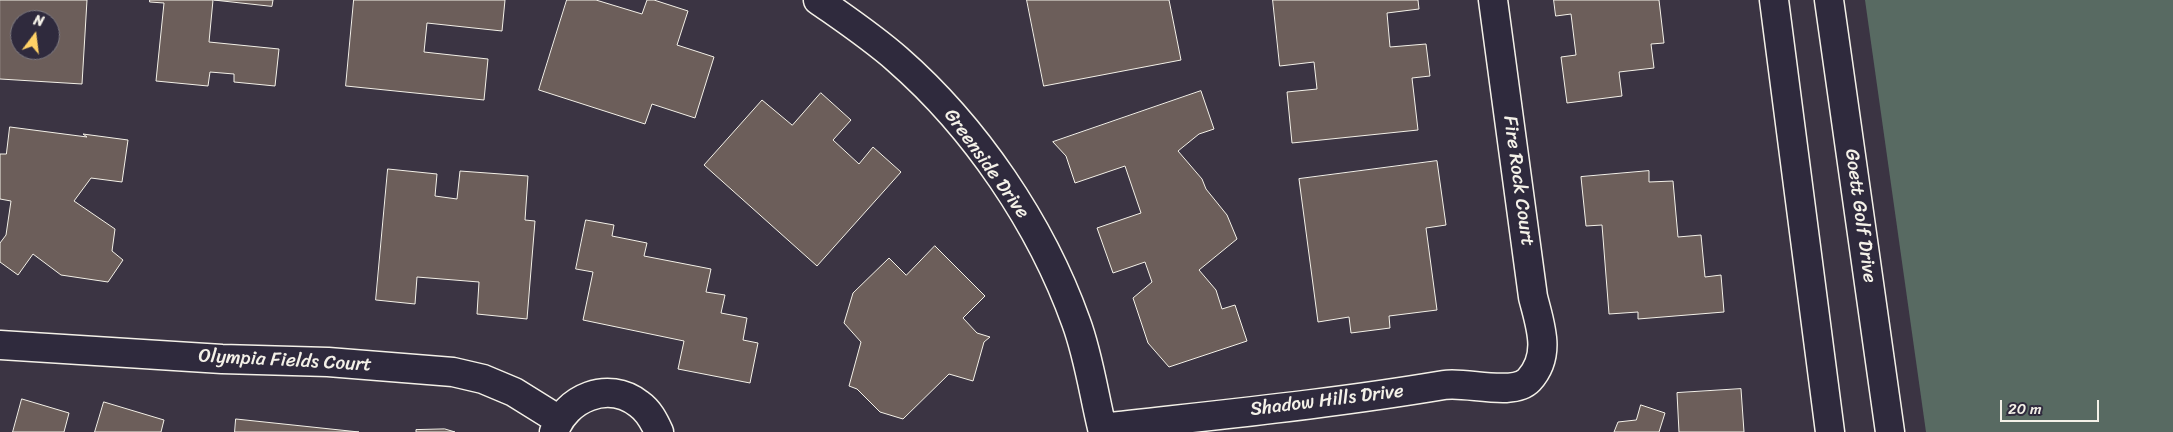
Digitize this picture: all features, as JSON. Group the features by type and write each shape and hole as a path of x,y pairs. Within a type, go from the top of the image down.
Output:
{"street":[{"name":"Greenside Drive","path":"818,0 857,27 897,59 940,101 976,143 1011,192 1036,234 1076,323 1102,430"},
{"name":"Fire Rock Court","path":"1492,0 1533,297 1544,345 1540,362"},
{"path":"1774,0 1830,432"},
{"name":"Goett Golf Drive","path":"1829,0 1890,432"},
{"name":"Olympia Fields Court","path":"0,345 222,359 328,362 453,372 483,379 514,392 556,426 570,406 586,396 604,392 622,395 639,403 652,417 659,432"},
{"name":"Shadow Hills Drive","path":"1102,430 1359,400 1452,384 1509,388 1528,381 1540,362"}],"green space":[{"path":"1865,0 2173,0 2173,432 1926,432"}],"building":[{"path":"0,0 87,0 82,84 0,79"},
{"path":"150,0 213,0 209,42 279,49 275,86 234,82 234,74 210,72 208,86 156,81 164,3 150,2"},
{"path":"214,0 273,0 272,6"},
{"path":"354,0 505,0 502,31 427,23 424,52 488,59 484,100 346,86"},
{"path":"567,0 596,0 642,14 647,0 654,0 688,11 677,45 714,57 695,118 652,104 645,124 539,90"},
{"path":"1027,0 1169,0 1181,60 1044,86"},
{"path":"1273,0 1418,0 1419,9 1387,13 1390,47 1426,44 1430,76 1412,78 1418,130 1292,143 1287,92 1317,89 1314,62 1280,66"},
{"path":"1554,0 1659,0 1664,43 1651,44 1654,68 1619,72 1622,96 1567,103 1561,57 1576,55 1571,14 1556,16"},
{"path":"1201,91 1214,129 1199,134 1178,151 1202,179 1206,189 1227,215 1237,239 1199,270 1216,290 1222,309 1235,305 1247,341 1169,367 1148,343 1133,298 1152,282 1145,262 1113,273 1097,228 1141,213 1125,166 1075,183 1066,156 1053,142"},
{"path":"821,93 851,120 833,140 859,164 873,147 901,172 817,266 704,165 762,100 792,125"},
{"path":"10,127 87,137 83,134 128,140 122,182 91,178 74,201 115,229 112,251 123,260 108,282 61,275 33,254 18,275 0,262 0,243 6,235 11,201 0,199 0,154 6,154"},
{"path":"1437,161 1446,225 1426,228 1437,310 1389,316 1390,328 1351,333 1349,317 1318,322 1299,179"},
{"path":"388,169 437,174 435,196 457,199 460,171 528,176 525,220 535,221 527,319 477,314 479,282 417,277 415,304 376,300"},
{"path":"1649,171 1649,182 1673,181 1678,237 1701,235 1705,277 1721,275 1724,312 1638,319 1638,312 1609,314 1602,225 1586,226 1581,177"},
{"path":"586,220 614,225 612,236 647,243 644,256 711,269 706,292 725,295 721,313 747,318 743,340 758,343 750,383 678,369 684,341 583,320 593,272 576,269"},
{"path":"935,246 985,296 963,318 977,333 990,337 984,342 973,381 949,374 903,419 880,412 857,389 849,386 861,342 844,323 853,293 889,258 906,275"},
{"path":"1741,389 1744,432 1679,432 1677,393"},
{"path":"22,399 69,413 64,432 13,432"},
{"path":"104,402 164,420 161,432 95,432"},
{"path":"1641,405 1665,413 1659,432 1614,432 1618,422 1636,420"},
{"path":"236,419 359,432 235,432"},
{"path":"445,429 455,432 416,432 416,430"}]}
